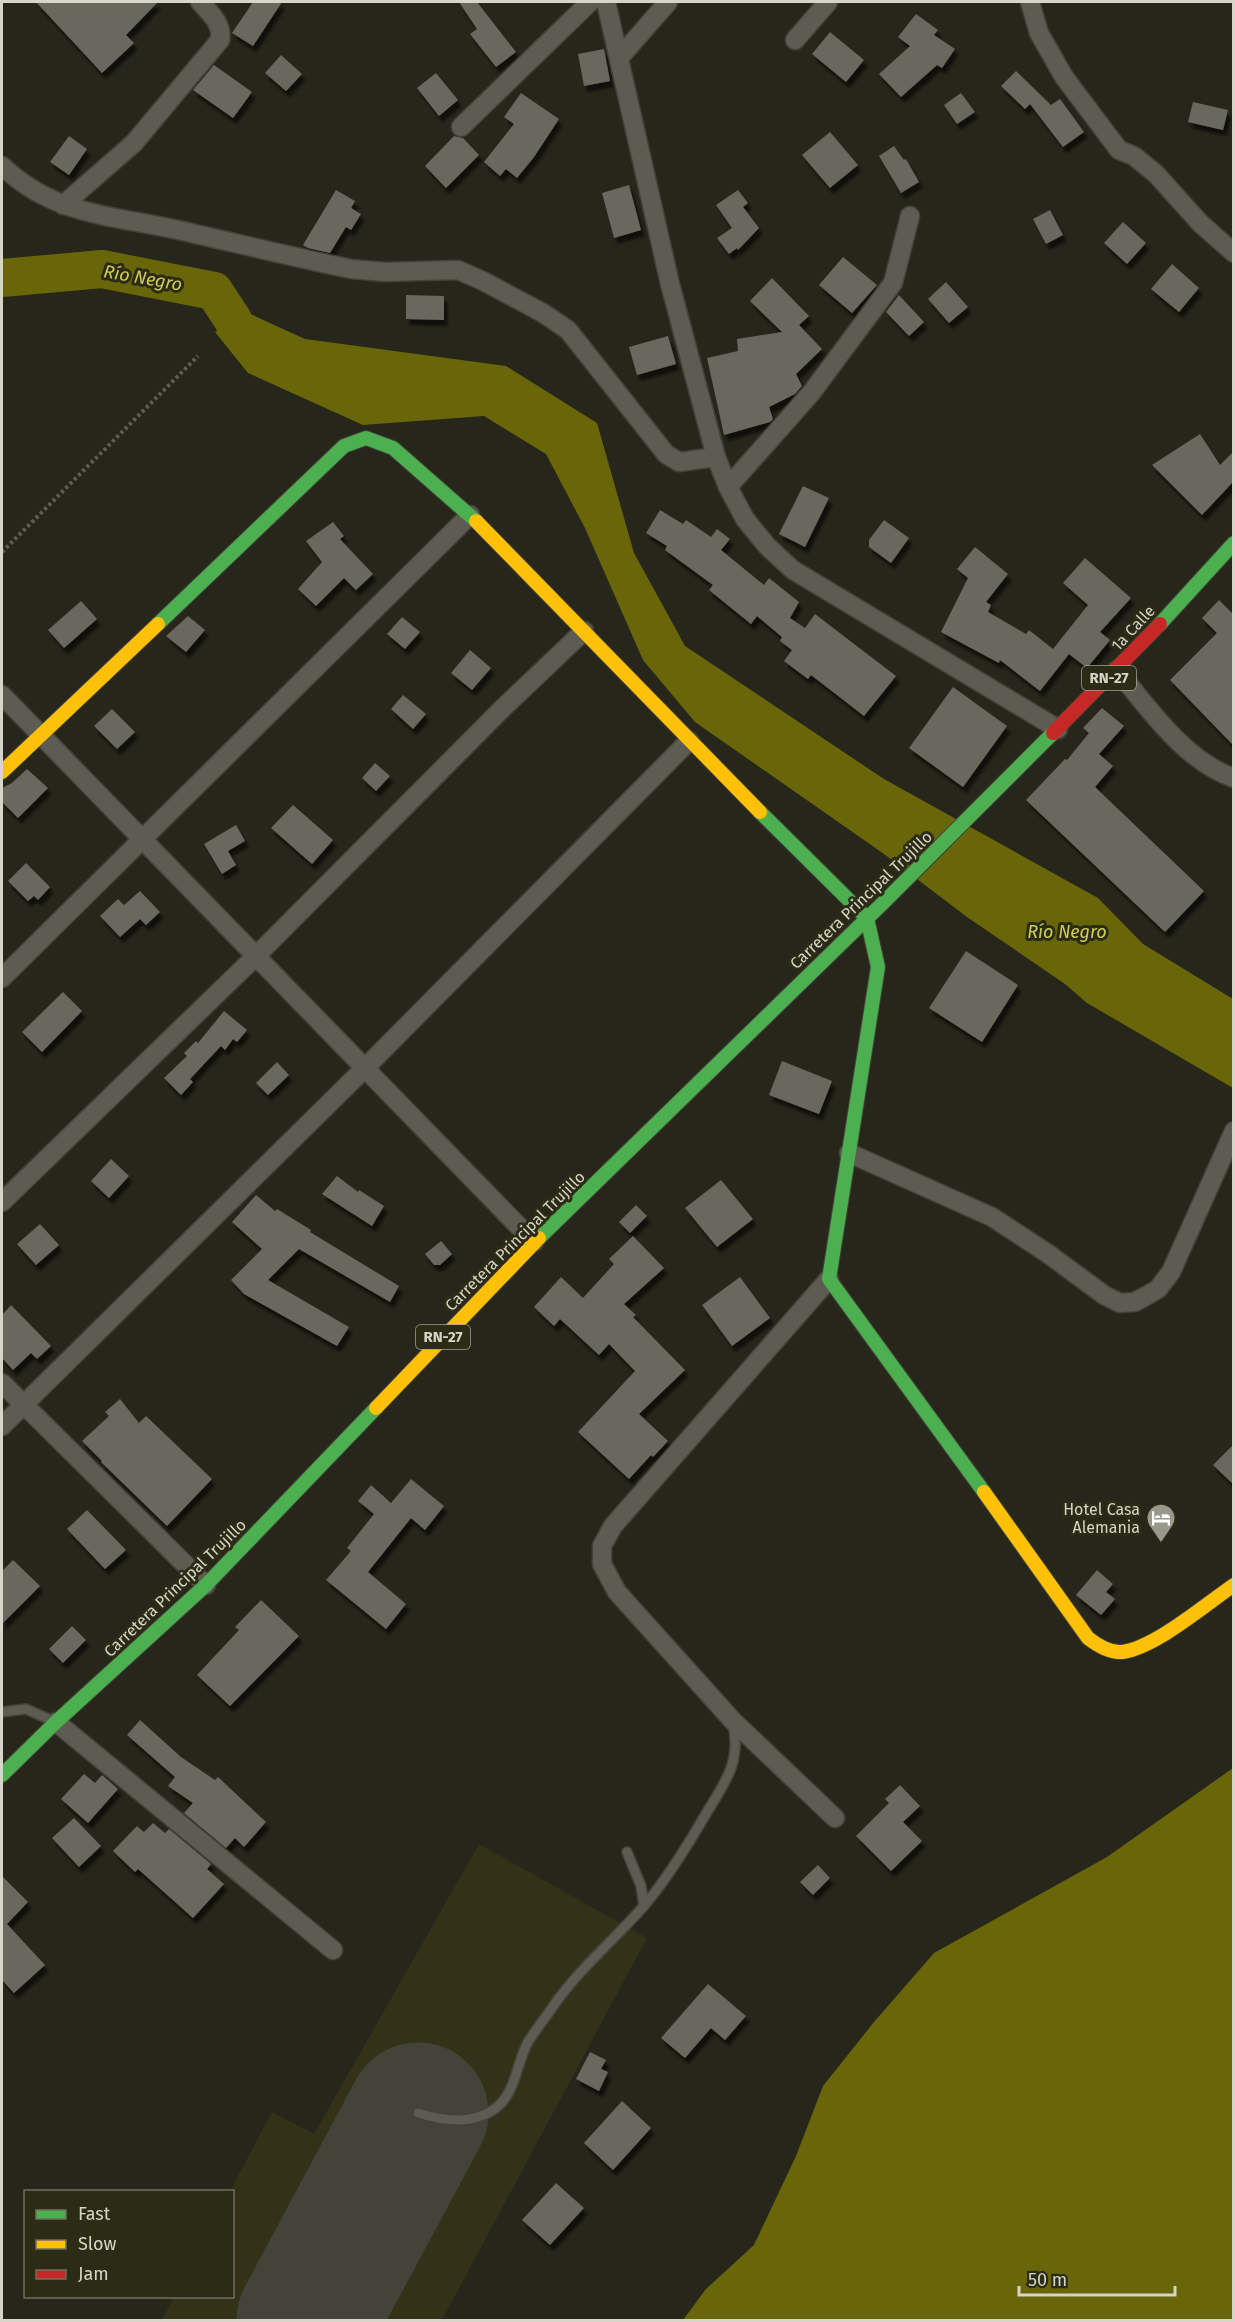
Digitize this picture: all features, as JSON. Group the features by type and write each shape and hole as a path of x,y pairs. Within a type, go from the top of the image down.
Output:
{"street":[{"path":"63,205 134,143 220,40 222,32 217,21 200,2"},
{"path":"461,127 590,2"},
{"path":"606,2 670,284 716,457 728,487 745,519 767,546 793,570 1058,729"},
{"path":"619,58 668,2"},
{"path":"795,40 828,2"},
{"path":"1030,2 1039,33 1064,77 1119,150 1134,156 1156,174 1200,223 1233,253"},
{"path":"2,166 39,194 76,210 144,222 351,269 385,272 458,270 493,286 568,330 666,454 679,462 716,457"},
{"path":"728,487 812,392 893,283 910,216"},
{"path":"2,772 39,734 344,446 366,438 393,448 470,515 689,741 867,918 878,967 829,1279 613,1526 602,1546 602,1564 616,1592 733,1721 834,1818"},
{"path":"2,978 470,515"},
{"name":"1a Calle","path":"978,808 1117,670 1233,543"},
{"path":"2,1202 256,956 503,708 584,631"},
{"path":"1117,670 1158,720 1208,767 1232,775"},
{"path":"2,695 534,1242"},
{"path":"2,1426 365,1068 689,741"},
{"name":"Carretera Principal Trujillo","path":"2,1776 56,1722 206,1585 534,1242 978,808"},
{"path":"849,1153 992,1217 1047,1253 1104,1295 1120,1303 1135,1302 1158,1289 1171,1272 1233,1131"},
{"path":"829,1279 1088,1638 1103,1648 1122,1653 1155,1640 1233,1585"},
{"path":"2,1383 206,1585"},
{"path":"56,1722 333,1950"}],"lane":[{"path":"2,1712 26,1709 56,1722"},
{"path":"418,2113 461,2120 477,2119 495,2109 512,2086 528,2043 555,2003 576,1977 644,1905 677,1863 732,1767 737,1743 733,1721"},
{"path":"627,1852 641,1886 644,1905"}],"path":[{"path":"2,552 198,356"}],"shaded area":[{"path":"479,1844 647,1938 442,2320 162,2320 173,2298 234,2298 234,2190 231,2190 272,2112 314,2134"}],"water":[{"name":"Río Negro","path":"246,312 305,339 506,366 597,423 634,553 685,646 884,779 1098,898 1143,944 1233,999 1233,1088 1087,1003 1065,984 967,917 884,854 695,722 643,660 585,528 546,454 484,416 363,425 248,373 215,332"},
{"path":"1233,1768 1233,2320 683,2320 706,2289 754,2245 796,2156 823,2086 874,2022 934,1953 1107,1857"}],"building":[{"path":"36,2 158,2 126,35 134,43 102,73"},
{"path":"253,2 282,2 253,46 232,33"},
{"path":"459,2 477,2 516,52 496,67 470,34 477,29"},
{"path":"916,14 938,30 934,35 955,49 942,68 937,65 901,97 879,74 910,46 898,37"},
{"path":"830,32 864,60 846,82 812,54"},
{"path":"604,49 610,81 584,86 578,54"},
{"path":"281,55 302,74 286,91 265,73"},
{"path":"214,65 252,92 233,118 193,90"},
{"path":"1016,71 1051,105 1060,99 1084,132 1063,147 1030,104 1025,109 1001,86"},
{"path":"436,73 458,100 439,116 417,88"},
{"path":"521,93 559,119 517,178 506,169 500,176 484,162 514,124 504,117"},
{"path":"961,93 975,112 957,124 944,105"},
{"path":"1193,102 1228,110 1223,130 1188,122"},
{"path":"830,132 858,165 830,188 802,155"},
{"path":"69,136 87,149 69,175 50,162"},
{"path":"454,136 463,138 479,155 446,188 425,166"},
{"path":"894,146 904,160 906,159 919,182 901,193 879,156"},
{"path":"629,185 641,230 614,238 602,193"},
{"path":"336,190 355,201 351,208 361,214 351,230 346,227 330,253 308,248 303,245"},
{"path":"738,190 748,203 743,207 759,228 738,250 737,248 729,254 717,238 732,228 716,205"},
{"path":"1050,210 1063,235 1046,244 1033,219"},
{"path":"1123,222 1146,243 1127,264 1104,243"},
{"path":"843,257 877,285 852,313 819,285"},
{"path":"1172,264 1199,288 1179,312 1151,289"},
{"path":"772,278 809,316 799,325 822,349 796,374 802,386 795,394 769,407 773,419 770,422 724,435 707,358 738,351 737,339 782,332 750,301"},
{"path":"946,282 968,307 949,323 928,299"},
{"path":"406,295 444,296 444,320 406,319"},
{"path":"899,295 924,322 909,336 886,312"},
{"path":"668,336 676,364 637,375 629,347"},
{"path":"1200,434 1220,465 1233,452 1233,482 1202,515 1152,465"},
{"path":"803,486 829,498 805,547 779,534"},
{"path":"660,510 683,524 686,520 711,537 717,529 730,539 721,550 764,585 769,578 799,602 790,618 805,628 815,614 896,676 864,716 811,675 808,679 784,661 792,650 780,641 782,637 757,616 751,624 709,590 713,585 665,550 667,546 646,533"},
{"path":"884,520 909,538 891,563 869,547 869,540"},
{"path":"333,522 344,536 340,539 373,574 356,590 344,578 316,606 298,589 322,562 306,541"},
{"path":"975,547 1008,574 986,602 991,605 988,612 1026,634 1029,630 1053,649 1088,605 1063,583 1085,558 1131,598 1100,632 1110,640 1087,668 1069,654 1040,691 1000,660 999,663 941,632 968,578 957,569"},
{"path":"1219,600 1233,614 1233,745 1170,680 1217,633 1202,618"},
{"path":"81,601 97,619 64,648 48,630"},
{"path":"188,616 205,630 186,652 166,636"},
{"path":"402,617 420,632 405,649 387,634"},
{"path":"470,650 491,668 472,690 451,673"},
{"path":"953,687 1007,726 963,787 909,748"},
{"path":"403,695 426,714 413,729 391,709"},
{"path":"1102,708 1124,726 1099,754 1113,766 1095,787 1204,891 1165,932 1026,800 1065,759 1067,760 1089,733 1083,728"},
{"path":"112,709 135,732 117,749 94,726"},
{"path":"375,763 390,776 376,791 362,778"},
{"path":"27,769 48,788 18,818 2,802 2,788 12,783"},
{"path":"293,805 333,840 312,864 271,828"},
{"path":"236,825 245,841 228,851 236,865 222,874 204,844"},
{"path":"26,863 50,887 38,900 34,896 28,901 8,881"},
{"path":"140,891 160,912 146,925 140,919 120,937 100,916 118,899 124,905"},
{"path":"966,951 1018,985 982,1042 929,1008"},
{"path":"63,992 82,1011 42,1052 22,1032"},
{"path":"224,1011 247,1030 237,1042 233,1039 225,1050 221,1046 190,1079 193,1082 181,1095 164,1078 187,1056 184,1053 196,1041 198,1043"},
{"path":"782,1061 832,1081 819,1114 769,1095"},
{"path":"277,1062 289,1075 268,1095 256,1083"},
{"path":"111,1159 129,1176 109,1198 91,1181"},
{"path":"337,1176 358,1192 359,1190 384,1206 372,1226 322,1194"},
{"path":"721,1180 753,1219 717,1247 685,1208"},
{"path":"256,1195 275,1211 277,1209 311,1230 310,1232 399,1286 390,1302 299,1249 268,1280 349,1327 337,1346 244,1294 231,1280 262,1249 232,1222"},
{"path":"636,1205 647,1216 630,1233 619,1222"},
{"path":"40,1224 59,1245 36,1265 17,1244"},
{"path":"633,1236 664,1268 624,1304 636,1315 633,1317 685,1370 639,1414 668,1441 653,1457 651,1455 629,1479 578,1432 635,1371 609,1344 599,1355 560,1319 554,1326 534,1307 561,1277 583,1298 614,1264 609,1259"},
{"path":"441,1241 452,1254 440,1265 434,1265 425,1254"},
{"path":"740,1277 770,1318 732,1346 702,1305"},
{"path":"11,1305 51,1346 37,1359 31,1353 13,1370 2,1358 2,1315"},
{"path":"120,1399 139,1423 146,1416 212,1479 167,1526 82,1441 109,1416 105,1412"},
{"path":"1233,1445 1233,1484 1213,1465"},
{"path":"411,1479 444,1506 425,1530 411,1518 368,1572 406,1604 386,1629 326,1580 351,1551 347,1548 374,1514 358,1501 371,1485 391,1503"},
{"path":"87,1510 126,1550 105,1569 67,1529"},
{"path":"13,1560 40,1586 2,1624 2,1571"},
{"path":"1097,1570 1113,1584 1106,1592 1115,1599 1101,1615 1076,1595"},
{"path":"261,1600 299,1636 230,1706 197,1675 239,1630 235,1627"},
{"path":"72,1626 86,1640 63,1663 49,1649"},
{"path":"140,1720 181,1757 215,1780 218,1777 266,1822 244,1847 235,1838 226,1848 184,1813 193,1803 168,1786 175,1777 127,1735"},
{"path":"84,1774 95,1783 102,1775 118,1789 88,1823 61,1799"},
{"path":"900,1785 920,1806 903,1822 922,1841 891,1871 856,1836 889,1803 885,1799"},
{"path":"74,1818 101,1846 79,1867 52,1838"},
{"path":"153,1823 165,1833 169,1829 211,1864 207,1869 224,1884 193,1918 138,1869 135,1872 113,1851 137,1826 144,1832"},
{"path":"818,1865 830,1878 813,1895 800,1882"},
{"path":"2,1876 28,1902 7,1924 45,1965 14,1993 2,1980"},
{"path":"708,1984 746,2016 725,2040 711,2028 685,2058 661,2038"},
{"path":"590,2052 606,2060 601,2069 608,2072 599,2091 576,2079"},
{"path":"622,2101 651,2128 613,2170 584,2143"},
{"path":"556,2183 584,2208 550,2245 522,2220"}],"waterway":[{"name":"Río Negro","path":"2,278 102,269 214,291 233,320"}],"runway":[{"path":"307,2320 418,2113"}],"traffic: fast":[{"path":"158,624 344,446 366,438 393,448 476,521"},
{"path":"1160,624 1234,543"},
{"path":"539,1238 886,900 1053,733"},
{"path":"760,812 867,918 878,967 829,1279 984,1492"},
{"path":"2,1775 56,1722 206,1585 376,1408"}],"traffic: slow":[{"path":"476,521 760,812"},
{"path":"2,772 158,624"},
{"path":"376,1408 539,1238"},
{"path":"984,1492 1088,1638 1108,1650 1122,1652 1149,1643 1234,1585"}],"traffic: jam":[{"path":"1053,733 1160,624"}],"place":[{"name":"Hotel Casa Alemania","path":"1161,1544"}]}
